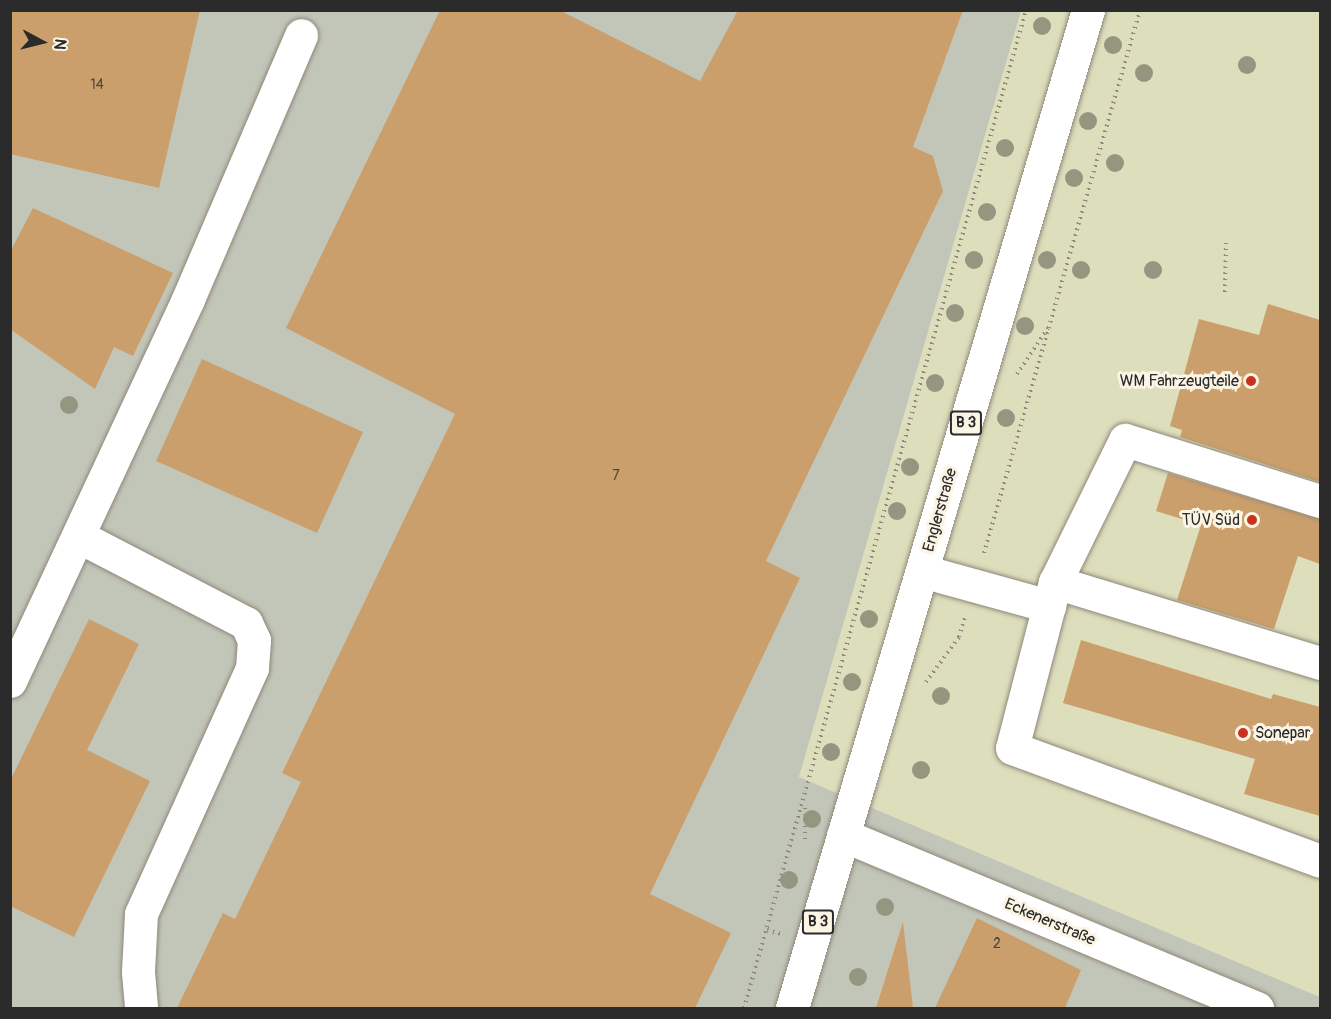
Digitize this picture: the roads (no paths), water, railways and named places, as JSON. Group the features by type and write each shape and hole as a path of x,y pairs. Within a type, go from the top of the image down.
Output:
{"main road":[{"name":"Englerstraße","path":"792,1008 1088,10"},
{"path":"10,681 80,537 188,299 301,35"},
{"path":"1320,501 1125,440 1052,594 1012,748 1320,861"},
{"path":"80,537 246,623 254,640 252,669 141,914 138,972 141,1008"},
{"path":"922,571 975,585 1052,594 1320,663"},
{"name":"Eckenerstraße","path":"843,835 1257,1008"}],"place":[{"name":"WM Fahrzeugteile","path":"1251,381"},
{"name":"TÜV Süd","path":"1252,520"},
{"name":"Sonepar","path":"1243,733"}]}
